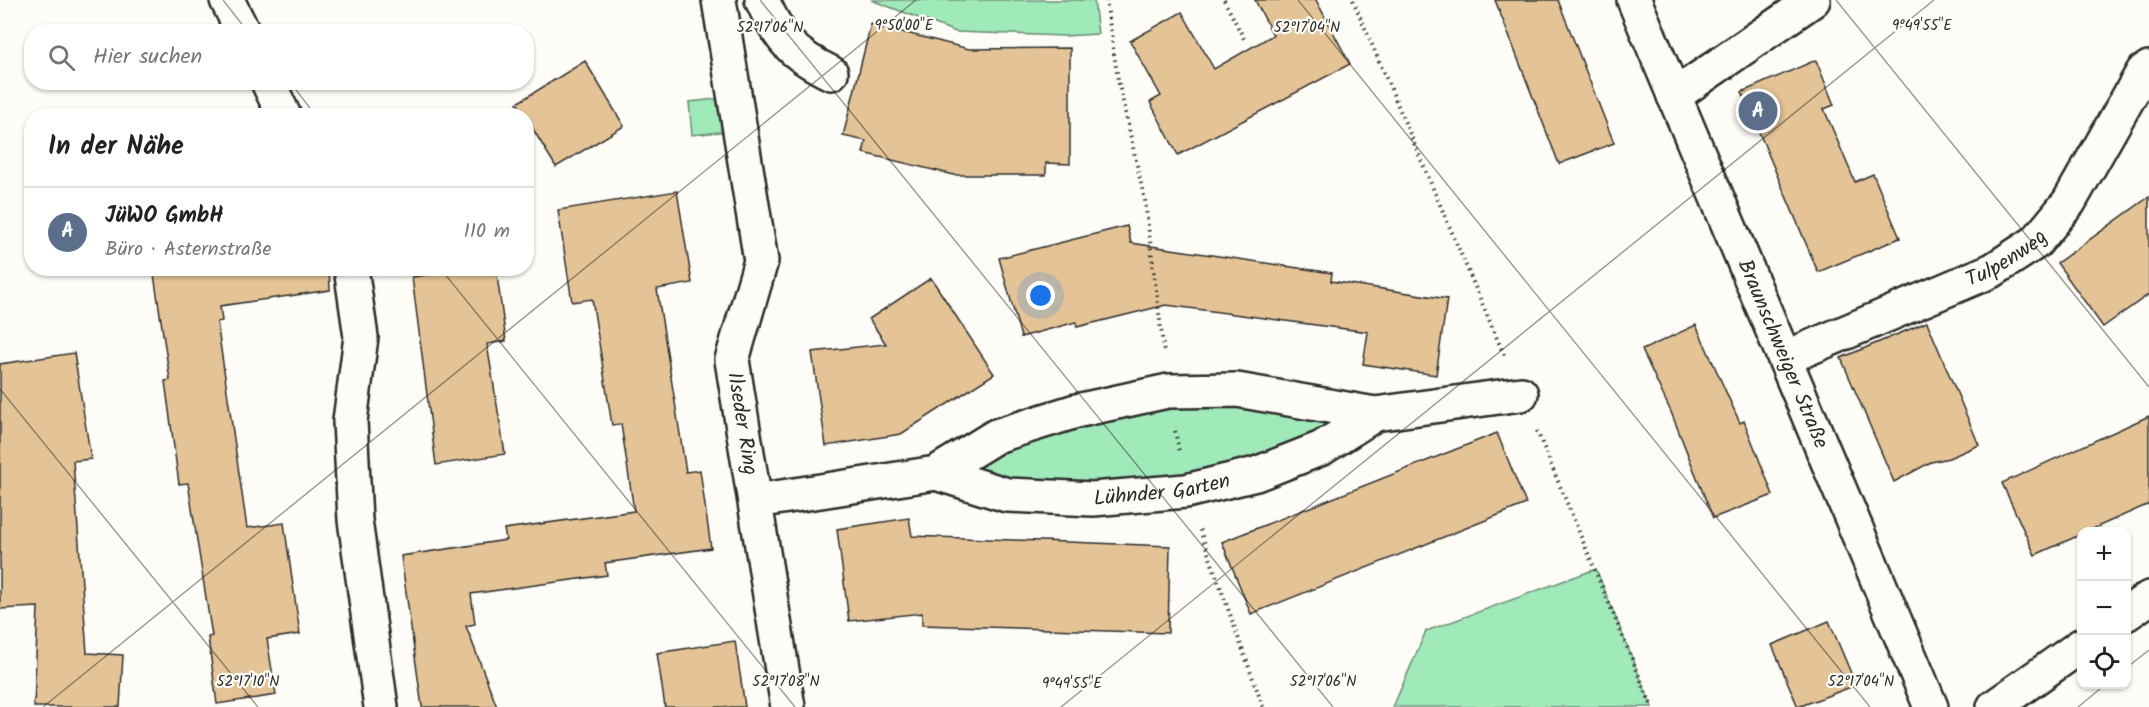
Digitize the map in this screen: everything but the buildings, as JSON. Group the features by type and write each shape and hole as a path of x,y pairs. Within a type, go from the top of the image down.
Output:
{"street":[{"path":"227,0 239,24"},
{"name":"Ilseder Ring","path":"719,0 761,261 732,360 788,707"},
{"path":"762,0 776,31 802,59 831,73"},
{"name":"Braunschweiger Straße","path":"1634,0 1931,707"},
{"path":"1674,96 1813,0"},
{"name":"Tulpenweg","path":"1785,358 1993,270 2036,242 2069,202 2143,72 2149,68"},
{"path":"272,90 280,108"},
{"path":"352,276 361,337 350,421 355,520 381,707"},
{"name":"Lühnder Garten","path":"756,501 936,473 996,436 1076,411 1168,391 1237,390 1375,414 1521,394"},
{"name":"Lühnder Garten","path":"936,473 1007,495 1093,499 1186,491 1256,474 1322,448 1375,414"},
{"path":"2131,611 2149,598"},
{"path":"1994,707 2077,649"}],"path":[{"path":"1224,0 1244,39"}],"green space":[{"path":"871,0 1094,0 1098,34 1064,36 956,32"},
{"path":"735,97 738,130 692,135 689,102"},
{"path":"1168,391 1375,414 1322,448 1093,499 936,473"},
{"path":"1596,569 1652,707 1393,707 1426,631"}],"place":[{"name":"JüWO GmbH","path":"1758,111"}]}
